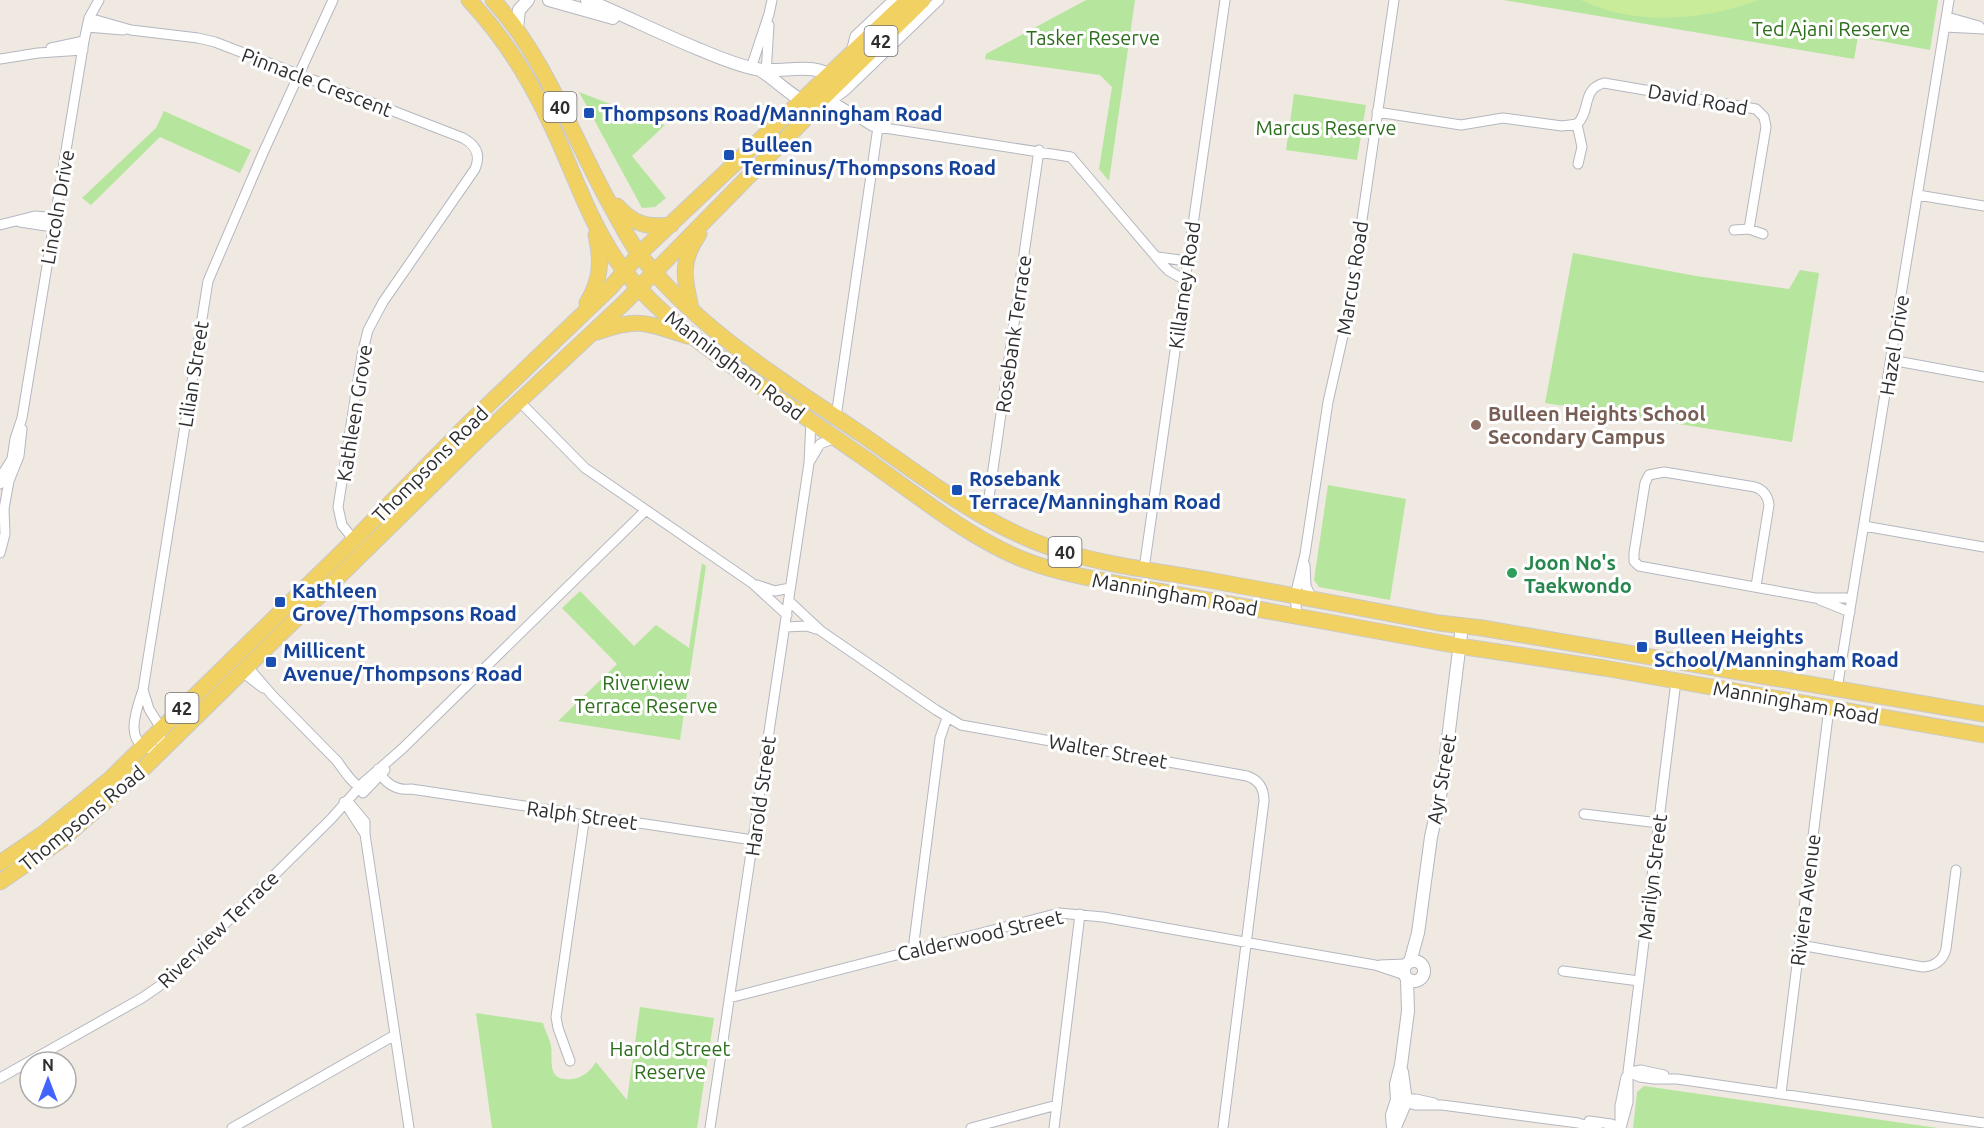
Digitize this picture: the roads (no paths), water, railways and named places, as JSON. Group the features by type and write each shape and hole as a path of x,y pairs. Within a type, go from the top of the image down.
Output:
{"main road":[{"name":"Manningham Road","path":"469,0 497,31 522,68 542,105 589,210 614,257 639,288 695,339 811,422 975,534 1016,556 1034,564 1077,576 1459,646 1984,735"},
{"name":"Manningham Road","path":"493,0 517,28 546,78 601,189 639,254 692,310 754,360 939,488 986,518 1023,537 1061,551 1144,569 1439,623 1984,714"},
{"name":"Thompsons Road","path":"834,78 851,54 908,0"},
{"name":"Thompsons Road","path":"0,882 38,858 87,820 162,750 245,669 359,546 466,425 611,287 639,254 923,0"},
{"name":"Thompsons Road","path":"0,863 63,818 110,779 233,657 359,546 591,334 804,121 808,103"},
{"path":"601,189 622,212 636,223 648,227 671,225"},
{"path":"576,321 594,292 600,273 600,250 589,210"},
{"path":"692,310 685,280 686,261 692,243 712,214"},
{"path":"591,334 624,323 636,322 695,339"},
{"path":"233,657 245,669"}],"street":[{"name":"Lincoln Drive","path":"0,553 5,534 1,516 2,479 19,456 22,418 88,22 99,0"},
{"name":"Lilian Street","path":"142,747 137,741 134,727 137,707 143,690 208,281 333,0"},
{"path":"517,28 519,10 528,0"},
{"path":"549,0 641,25"},
{"path":"587,0 725,59 761,70 818,69 834,78"},
{"path":"761,70 772,0"},
{"name":"Thompsons Road","path":"851,54 855,36 893,0"},
{"name":"Thompsons Road","path":"804,121 832,101 939,0"},
{"name":"Killarney Road","path":"1144,569 1225,0"},
{"name":"Marcus Road","path":"1297,615 1295,596 1305,554 1326,411 1351,296 1394,0"},
{"name":"Hazel Drive","path":"1837,689 1949,0"},
{"path":"761,70 769,14"},
{"name":"Pinnacle Crescent","path":"88,22 207,40 299,74 469,141 477,153 475,169"},
{"path":"1946,22 1984,29"},
{"path":"0,59 38,53 53,47 84,45"},
{"path":"761,70 808,103"},
{"name":"David Road","path":"1578,164 1582,147 1577,124 1583,117 1588,94 1596,86 1604,83 1750,107 1760,112 1766,123 1766,132 1749,229"},
{"path":"832,101 865,123 878,127 1067,155 1074,159 1168,270 1185,280"},
{"path":"1377,112 1461,125 1503,118 1562,126 1577,124"},
{"path":"836,417 878,127"},
{"name":"Rosebank Terrace","path":"986,518 1039,150"},
{"name":"Kathleen Grove","path":"359,546 342,525 338,507 368,330 383,302 475,169"},
{"path":"1918,195 1984,206"},
{"path":"0,225 34,216 54,223"},
{"path":"1734,230 1749,229 1763,234"},
{"path":"1158,257 1188,261"},
{"path":"1891,360 1984,377"},
{"path":"519,401 579,463 752,583 787,615"},
{"name":"Harold Street","path":"710,1128 809,463 811,422"},
{"path":"809,463 816,448 835,438"},
{"path":"1756,586 1768,505 1768,500 1762,491 1755,487 1664,472 1649,475 1645,483 1634,553 1636,564 1815,598 1850,612"},
{"name":"Riverview Terrace","path":"0,1078 158,988 646,510"},
{"path":"1864,526 1984,548"},
{"name":"Marcus Road","path":"1305,554 1305,579 1312,599"},
{"path":"752,583 775,591 790,588"},
{"path":"1815,598 1852,598"},
{"name":"Walter Street","path":"789,601 821,631 947,718 968,727 1247,776 1257,781 1263,788 1264,801 1246,942"},
{"name":"Walter Street","path":"785,627 807,626 821,631"},
{"name":"Ayr Street","path":"1394,1128 1392,1115 1403,1100 1396,1084 1401,1065 1411,971 1431,837 1442,787 1462,626"},
{"path":"245,669 337,761 349,770 362,787"},
{"name":"Marilyn Street","path":"1621,1128 1628,1102 1628,1072 1676,681"},
{"path":"142,747 162,750 160,729 149,709 143,690"},
{"name":"Riviera Avenue","path":"1781,1093 1829,708"},
{"path":"913,950 940,738 947,718"},
{"name":"Ralph Street","path":"381,772 411,789 753,840"},
{"path":"347,805 365,834 409,1128"},
{"path":"1584,814 1659,823"},
{"path":"570,1061 556,1017 585,815"},
{"path":"1800,945 1923,967 1934,965 1943,957 1946,949 1956,870"},
{"name":"Calderwood Street","path":"729,998 1053,914 1080,914 1411,971"},
{"path":"1054,1128 1080,914"},
{"path":"1223,1128 1246,942"},
{"path":"1563,971 1639,981"},
{"path":"232,1128 395,1035"},
{"path":"1628,1072 1654,1079 1677,1079 1984,1123"},
{"path":"1403,1100 1425,1100 1442,1106 1578,1122 1602,1122 1621,1128"},
{"path":"971,1128 1057,1106"},
{"path":"1578,1122 1597,1128"}],"place":[{"name":"Thompsons Road/Manningham Road","path":"589,113"},
{"name":"Bulleen Terminus/Thompsons Road","path":"729,155"},
{"name":"Bulleen Heights School Secondary Campus","path":"1476,425"},
{"name":"Rosebank Terrace/Manningham Road","path":"957,490"},
{"name":"Joon No's Taekwondo","path":"1512,573"},
{"name":"Kathleen Grove/Thompsons Road","path":"280,602"},
{"name":"Bulleen Heights School/Manningham Road","path":"1642,647"},
{"name":"Millicent Avenue/Thompsons Road","path":"271,662"}],"park label":[{"name":"Ted Ajani Reserve","path":"1831,28"},
{"name":"Tasker Reserve","path":"1093,37"},
{"name":"Marcus Reserve","path":"1326,127"},
{"name":"Riverview Terrace Reserve","path":"646,694"},
{"name":"Harold Street Reserve","path":"670,1060"}]}
